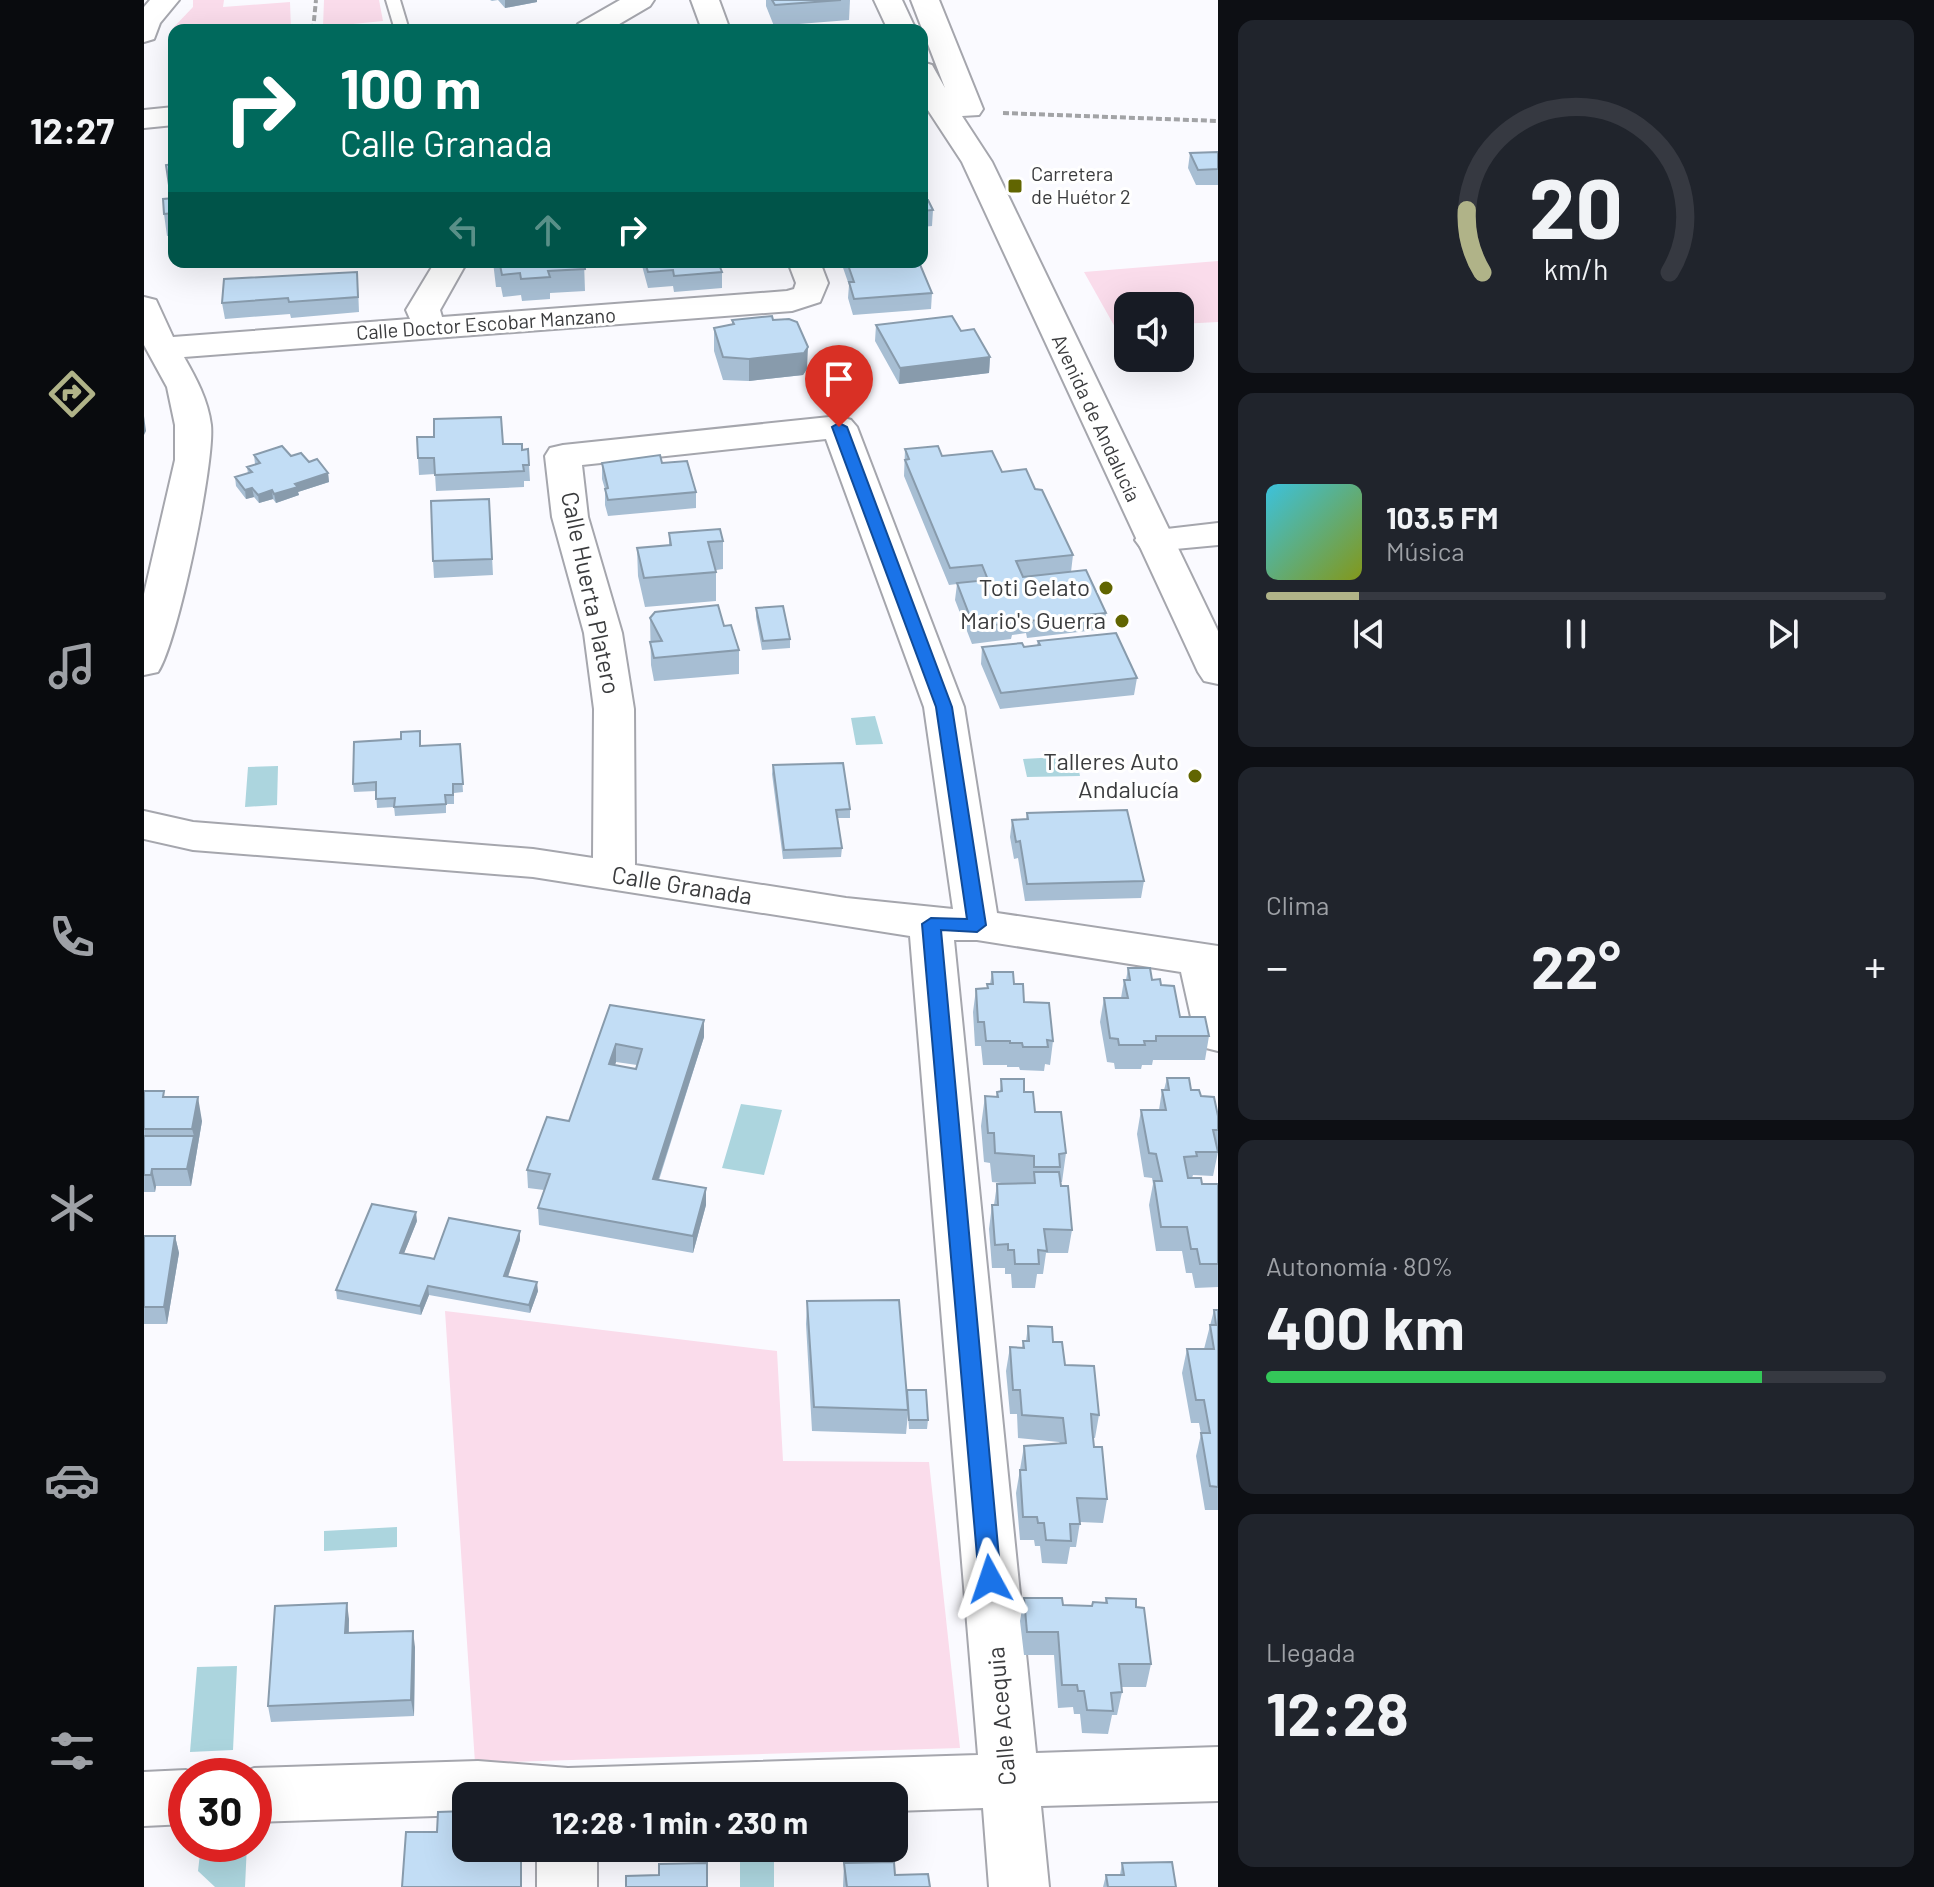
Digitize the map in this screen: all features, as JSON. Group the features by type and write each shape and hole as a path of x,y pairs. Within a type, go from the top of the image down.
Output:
{"street":[{"path":"598,24 640,0"},
{"path":"705,0 714,24"},
{"path":"888,0 899,24"},
{"path":"925,0 967,100 977,162"},
{"path":"928,83 977,162"},
{"path":"144,119 168,117"},
{"name":"Avenida de Andalucía","path":"977,162 1218,672"},
{"path":"430,329 423,310 448,268"},
{"name":"Calle Doctor Escobar Manzano","path":"162,348 792,301 806,278"},
{"path":"144,307 148,322 184,387 193,425 193,460 154,634 144,663"},
{"name":"Calle Acequia","path":"563,456 839,427 944,707 954,925 1007,1780 1019,1887"},
{"name":"Calle Huerta Platero","path":"563,456 570,517 603,633 614,709 614,874"},
{"path":"1154,540 1218,534"},
{"name":"Calle Granada","path":"144,825 193,836 533,863 1209,961"},
{"path":"1209,961 1218,1035"},
{"path":"908,1784 1218,1774"},
{"path":"272,1794 452,1789"},
{"path":"144,1799 168,1798"},
{"path":"567,1862 567,1887"}],"lane":[{"path":"393,0 400,24"}],"path":[{"path":"314,24 316,0"},
{"path":"969,113 1218,121"}],"shaded area":[{"path":"193,0 224,0 223,7 290,2 291,24 177,24 193,7"},
{"path":"324,0 379,0 383,21 323,24"},
{"path":"1218,261 1218,322 1194,323 1194,292 1114,292 1114,325 1084,272"},
{"path":"445,1311 777,1351 783,1461 929,1462 960,1748 475,1763"}],"water":[{"path":"875,716 883,744 856,745 851,718"},
{"path":"1076,756 1080,776 1027,777 1023,759"},
{"path":"278,766 277,805 245,807 248,767"},
{"path":"741,1104 782,1110 764,1175 722,1168"},
{"path":"397,1527 397,1547 324,1551 324,1531"},
{"path":"237,1666 233,1750 190,1752 197,1667"},
{"path":"199,1862 246,1862 245,1887 215,1887 198,1871"},
{"path":"740,1862 774,1862 774,1887 740,1887"}],"building":[{"path":"772,0 841,0 775,5"},
{"path":"1218,152 1218,169 1198,170 1190,153"},
{"path":"163,199 168,199 168,214 164,214"},
{"path":"501,268 585,269 548,271 550,277 521,279 520,273 502,275"},
{"path":"647,268 720,268 722,272 674,276 673,270 648,272"},
{"path":"849,268 922,268 932,293 854,299 849,282 854,282"},
{"path":"357,272 358,297 222,303 224,279"},
{"path":"772,316 773,320 797,322 808,347 804,353 749,359 723,357 714,328 734,324 732,320"},
{"path":"952,316 961,331 974,329 990,357 900,368 876,325"},
{"path":"501,417 503,444 522,444 522,450 528,449 529,465 523,465 524,471 435,475 434,458 418,458 417,437 434,437 434,419"},
{"path":"282,446 291,456 301,453 309,462 317,459 328,473 274,494 272,490 258,495 252,488 245,490 235,477 252,472 247,467 260,463 254,455"},
{"path":"938,446 942,456 992,451 1002,472 1026,469 1035,489 1042,490 1073,555 1016,561 1023,577 1086,570 1106,613 1029,621 1027,617 1011,618 1013,623 974,627 957,583 988,580 982,565 950,568 905,460 909,459 905,449"},
{"path":"660,455 662,463 687,461 696,492 608,500 602,463"},
{"path":"489,499 492,559 433,561 431,501"},
{"path":"720,529 723,541 708,542 716,572 644,578 637,548 671,545 669,533"},
{"path":"718,605 724,626 731,625 739,650 654,658 650,642 662,641 650,618 655,612"},
{"path":"783,606 790,639 763,641 756,608"},
{"path":"1116,633 1137,678 1001,693 982,647 1022,643 1024,647 1040,645 1038,641"},
{"path":"420,731 420,746 460,744 463,784 453,784 453,795 445,795 446,804 394,807 395,798 376,799 376,782 353,784 354,742 401,739 401,732"},
{"path":"843,763 850,809 836,810 842,848 784,850 773,765"},
{"path":"1127,810 1144,881 1027,884 1020,841 1016,842 1012,820 1028,819 1027,813"},
{"path":"1128,968 1150,968 1152,980 1160,979 1161,985 1174,986 1180,1017 1205,1017 1209,1036 1156,1036 1156,1041 1144,1041 1145,1045 1119,1045 1118,1039 1110,1038 1104,998 1128,998 1124,980 1130,980"},
{"path":"992,972 1013,972 1014,984 1023,984 1024,1002 1049,1003 1053,1041 1047,1040 1048,1047 1023,1047 1022,1043 1010,1041 986,1041 984,1022 978,1022 976,989 988,988 987,984 993,984"},
{"path":"610,1005 704,1020 653,1179 706,1188 693,1236 538,1208 550,1174 527,1170 547,1117 569,1121","holes":["616,1044 642,1049 636,1069 609,1064"]},
{"path":"1167,1078 1189,1078 1191,1090 1199,1090 1201,1096 1214,1097 1218,1130 1213,1130 1218,1152 1196,1152 1197,1156 1184,1157 1188,1178 1201,1178 1202,1184 1218,1184 1218,1264 1200,1264 1197,1249 1191,1249 1187,1227 1161,1227 1154,1181 1162,1181 1156,1154 1149,1153 1141,1110 1166,1110 1162,1090 1169,1090"},
{"path":"1001,1079 1024,1079 1024,1092 1033,1092 1035,1112 1061,1112 1066,1153 1059,1154 1060,1167 1034,1167 1034,1156 995,1153 994,1133 988,1133 985,1096 998,1097 997,1092 1002,1091"},
{"path":"144,1091 164,1091 163,1097 198,1097 192,1129 144,1129"},
{"path":"144,1136 194,1136 187,1169 152,1169 151,1175 144,1175"},
{"path":"1034,1172 1059,1172 1061,1186 1068,1186 1072,1230 1044,1229 1047,1251 1038,1250 1039,1264 1015,1264 1014,1250 1008,1250 1008,1244 995,1245 992,1205 998,1205 997,1184 1035,1183"},
{"path":"372,1204 416,1212 400,1253 434,1259 449,1218 520,1231 504,1276 537,1282 529,1305 428,1286 420,1306 336,1290"},
{"path":"144,1236 175,1236 164,1307 144,1307"},
{"path":"899,1300 908,1410 814,1407 807,1301"},
{"path":"1214,1310 1218,1310 1218,1487 1210,1486 1201,1433 1210,1433 1204,1400 1196,1400 1187,1349 1214,1349 1210,1325 1216,1325"},
{"path":"1028,1326 1052,1327 1053,1342 1062,1342 1065,1365 1094,1366 1099,1415 1091,1414 1092,1428 1094,1447 1102,1447 1107,1499 1077,1498 1080,1524 1070,1524 1071,1541 1046,1540 1044,1523 1038,1523 1037,1517 1023,1517 1020,1470 1026,1470 1024,1446 1066,1443 1063,1418 1022,1415 1020,1390 1013,1390 1010,1347 1024,1348 1023,1341 1029,1341"},
{"path":"907,1390 926,1390 928,1420 909,1420"},
{"path":"1024,1598 1062,1598 1063,1605 1092,1606 1093,1602 1107,1603 1106,1598 1136,1599 1136,1607 1144,1608 1151,1664 1119,1664 1122,1692 1111,1693 1113,1711 1087,1710 1084,1691 1078,1691 1077,1685 1062,1685 1058,1632 1027,1632"},
{"path":"347,1603 345,1633 413,1631 411,1700 268,1706 275,1606"},
{"path":"438,1812 452,1812 452,1862 521,1862 521,1887 402,1887 406,1832 437,1832"},
{"path":"894,1862 895,1875 928,1874 930,1887 847,1887 844,1863"},
{"path":"1172,1862 1176,1887 1108,1887 1106,1875 1124,1875 1122,1863"},
{"path":"707,1863 707,1887 626,1887 626,1876 659,1875 659,1864"}],"place":[{"name":"Carretera de Huétor 2","path":"1015,186"},
{"name":"Toti Gelato","path":"1106,588"},
{"name":"Mario's Guerra","path":"1122,621"},
{"name":"Talleres Auto Andalucía","path":"1195,776"}],"route":[{"path":"839,427 944,707 977,925 931,924 990,1579"}]}
